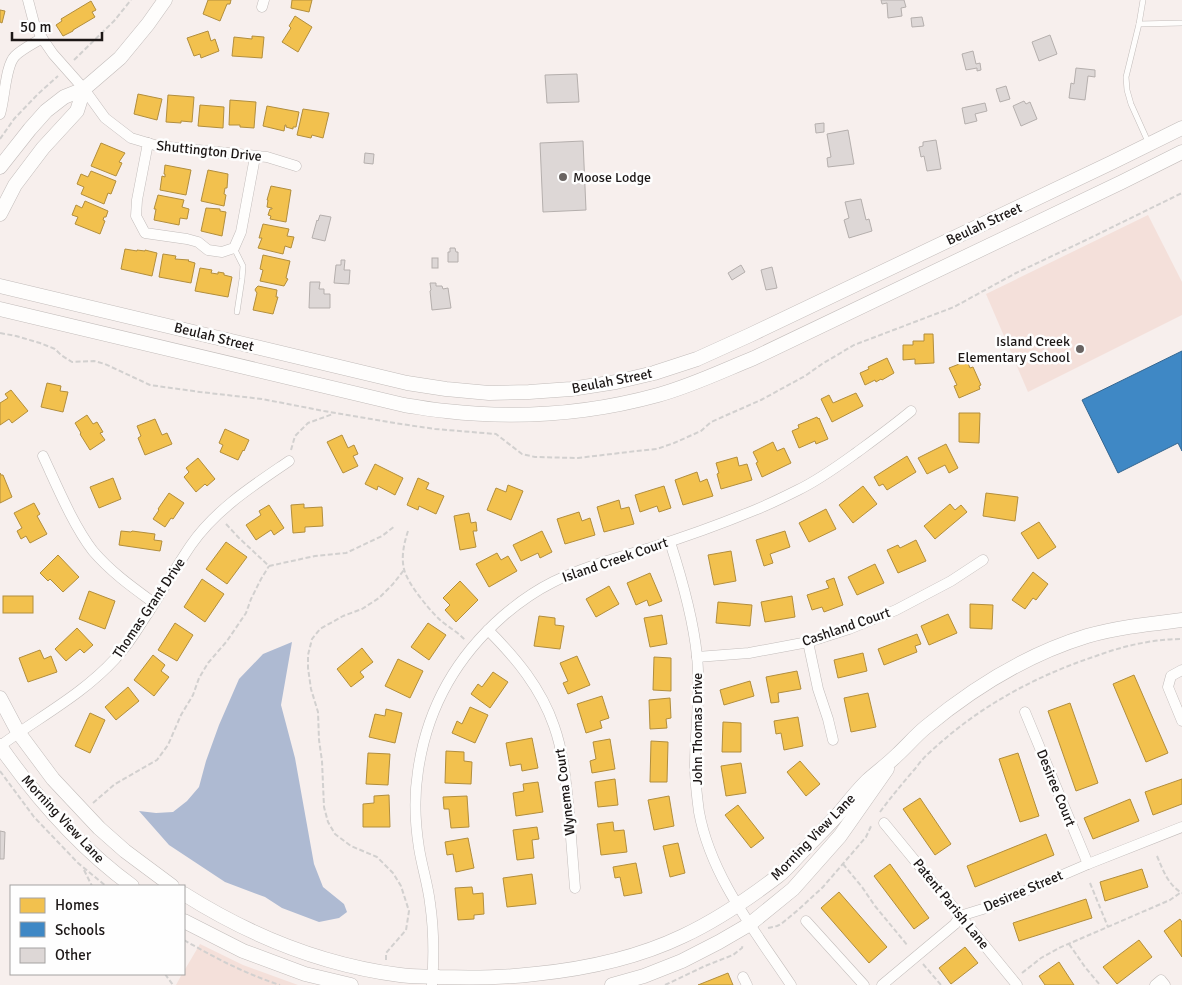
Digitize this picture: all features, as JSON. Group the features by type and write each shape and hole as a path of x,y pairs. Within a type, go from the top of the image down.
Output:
{"street":[{"name":"Shuttington Drive","path":"28,0 34,23 53,54 84,89 105,118 131,138 158,146 267,157 296,166"},
{"path":"0,167 46,111 64,97 84,89 120,58 165,0"},
{"path":"0,114 11,61 16,55 42,38"},
{"path":"0,214 15,185 44,148 77,111 84,89"},
{"name":"Beulah Street","path":"0,286 407,383 489,393 571,389 616,382 654,373 697,359 1182,128"},
{"path":"148,144 136,208 136,216 146,232 187,239 198,242 208,250 222,252 234,248 241,232 255,157"},
{"path":"1149,144 1158,164"},
{"name":"Beulah Street","path":"0,309 404,405 486,414 571,412 620,404 658,395 737,365 1182,152"},
{"name":"Island Creek Court","path":"432,981 433,932 430,904 416,828 418,774 432,714 450,678 472,647 518,603 551,583 580,570 670,542 800,490 833,470 911,411"},
{"path":"43,456 78,527 93,550 120,578 154,603"},
{"name":"Thomas Grant Drive","path":"0,746 18,732 68,700 98,676 129,642 192,544 217,514 289,460"},
{"name":"John Thomas Drive","path":"670,542 681,575 690,612 697,657 698,700 694,768 699,812 706,839 716,866 738,905 791,985"},
{"name":"Cashland Court","path":"697,657 749,653 808,642 849,629 896,610 951,581 983,560"},
{"name":"Morning View Lane","path":"185,895 202,906 292,948 357,967 432,981 566,971 604,963 643,952 680,938 738,905 780,874 829,824 866,782 924,729 976,689 1040,654 1085,637 1129,626 1182,620"},
{"name":"Wynema Court","path":"488,630 508,650 528,675 539,692 554,725 562,750 566,777 575,888"},
{"path":"808,642 818,689 833,740"},
{"path":"1182,670 1171,676 1168,686 1182,722"},
{"name":"Morning View Lane","path":"0,698 18,732 53,778 99,828 171,885"},
{"name":"Desiree Court","path":"1025,712 1088,864"},
{"name":"Morning View Lane","path":"0,746 35,794 81,844 131,885"},
{"name":"Morning View Lane","path":"612,985 644,976 754,929 834,843 877,786 896,756"},
{"name":"Patent Parish Lane","path":"879,819 1017,985"},
{"name":"Desiree Street","path":"882,985 955,924 960,916 986,908 1088,864 1182,827"},
{"path":"806,921 864,985"},
{"path":"185,922 243,951 305,974 351,985"}],"lane":[{"path":"1143,0 1126,77 1130,104 1149,144"},
{"path":"1139,24 1182,23"},
{"path":"234,248 243,266 237,312"}],"path":[{"path":"0,334 16,336 40,343 54,349 61,356 72,362 94,361 105,364 150,385 262,399 336,413 435,428 496,434 522,454 535,457 578,458 657,449 674,444 701,431 711,422 761,400 805,376 854,345 954,307 1016,273 1182,193"},
{"path":"289,460 295,436 308,423 336,413"},
{"path":"217,514 269,566"},
{"path":"92,804 115,784 157,760 168,745 180,716 193,695 199,678 246,613 251,599 269,566 315,556 346,553 382,536 395,526"},
{"path":"408,531 404,542 404,570 408,579 423,601 438,618 472,647"},
{"path":"386,960 386,953 406,930 409,911 401,886 394,873 377,857 351,846 335,834 328,822 324,807 322,761 318,740 318,712 308,668 308,655 312,639 320,629 343,616 362,609 379,598 404,570"},
{"path":"665,985 734,954 742,948 754,929 777,926 798,910 844,864 927,754 968,720 1022,686 1051,672 1132,645 1182,639"},
{"path":"1020,974 1041,958 1059,948 1170,900 1181,893 1168,881 1157,856"},
{"path":"844,864 908,946"},
{"path":"84,868 92,885"},
{"path":"1090,883 1108,927"},
{"path":"185,941 233,967 280,985"},
{"path":"1069,944 1084,967 1100,985"},
{"path":"925,966 940,985"}],"shaded area":[{"path":"1148,215 1182,282 1182,315 1028,392 986,294"},
{"path":"200,944 243,965 298,985 176,985 181,975 185,975 185,969"}],"water":[{"path":"292,642 281,705 295,758 314,864 323,887 344,904 347,912 339,918 319,922 282,908 265,897 225,882 169,845 139,811 173,812 187,801 199,787 219,725 239,679 263,654"}],"building: Homes":[{"path":"208,0 231,0 230,4 227,4 220,21 203,14"},
{"path":"292,0 312,0 309,12 291,8"},
{"path":"91,1 96,10 92,12 95,17 63,36 56,25 62,21 61,19"},
{"path":"0,10 5,11 2,23 0,22"},
{"path":"295,16 312,27 298,52 282,42 291,28 289,26"},
{"path":"208,31 211,41 215,39 219,51 201,58 200,54 194,56 187,38"},
{"path":"252,36 264,37 262,58 232,56 234,37 252,39"},
{"path":"138,94 162,99 157,120 134,114"},
{"path":"168,95 194,97 192,122 166,122"},
{"path":"230,100 256,102 254,128 229,125"},
{"path":"200,105 224,107 223,128 198,126"},
{"path":"267,106 299,112 296,127 293,127 293,129 285,125 284,131 263,126"},
{"path":"303,109 329,113 323,138 312,135 311,138 297,135"},
{"path":"101,143 125,153 119,162 122,163 116,176 91,166"},
{"path":"165,165 191,170 186,195 160,190 162,176 165,177"},
{"path":"208,170 228,174 224,206 201,201"},
{"path":"91,171 116,181 111,194 108,193 104,204 81,194 84,187 77,184 81,174 88,177"},
{"path":"271,186 291,190 286,222 270,219 271,216 268,215 270,209 272,209 267,207"},
{"path":"158,195 184,200 182,207 189,209 187,219 180,218 179,225 154,220 156,209 154,209"},
{"path":"85,201 108,211 106,217 104,217 103,220 105,221 100,234 75,224 78,217 72,215 76,205 82,208"},
{"path":"206,208 220,209 220,211 226,212 222,236 201,231"},
{"path":"263,224 289,229 287,236 294,237 291,248 285,246 283,254 258,248 262,238 259,238"},
{"path":"125,249 157,253 152,276 121,269"},
{"path":"163,254 176,256 175,259 189,260 195,263 191,283 159,277"},
{"path":"263,255 290,261 286,278 288,279 284,286 260,281 263,270 260,269"},
{"path":"200,268 212,270 211,273 224,273 224,275 232,277 228,297 195,291"},
{"path":"258,286 277,290 276,297 278,297 273,314 253,310 257,293 255,290"},
{"path":"924,334 933,334 934,363 915,364 915,359 903,360 903,345 913,345 913,341 924,341"},
{"path":"887,358 894,373 882,380 876,382 875,380 865,385 860,373"},
{"path":"967,361 970,368 973,367 981,385 979,386 980,389 959,398 954,386 957,385 949,368"},
{"path":"47,383 61,386 60,391 68,392 63,412 41,407"},
{"path":"11,390 28,411 12,423 9,419 0,425 0,403 8,398 5,394"},
{"path":"856,393 863,406 832,422 821,399 829,395 833,403"},
{"path":"959,413 980,413 979,443 959,442"},
{"path":"87,415 93,424 97,422 103,432 100,433 105,440 90,450 75,423"},
{"path":"817,417 828,439 816,444 815,441 799,448 792,431 799,428 798,425"},
{"path":"155,419 162,435 167,433 172,444 145,455 138,438 141,436 137,426"},
{"path":"225,429 249,440 238,460 220,452 223,445 219,443"},
{"path":"342,435 348,448 354,445 358,454 353,456 358,466 343,473 327,442"},
{"path":"773,442 777,451 784,448 791,463 762,477 753,452"},
{"path":"946,444 958,468 949,473 945,465 927,474 918,458"},
{"path":"907,456 916,472 887,490 883,484 879,486 874,477"},
{"path":"737,457 739,466 747,464 752,480 721,489 716,463"},
{"path":"198,458 215,479 207,486 205,484 196,492 184,477 189,472 186,468"},
{"path":"375,464 403,478 395,495 378,486 377,490 365,484"},
{"path":"697,472 700,482 707,479 713,496 683,505 675,480"},
{"path":"0,473 3,475 12,497 0,503"},
{"path":"113,478 121,499 99,508 90,487"},
{"path":"418,478 429,483 426,489 444,496 436,514 419,506 418,510 407,505"},
{"path":"508,485 523,491 511,520 487,510 496,488 506,492"},
{"path":"664,486 671,508 659,512 657,506 640,512 635,495"},
{"path":"863,486 877,504 853,523 839,505"},
{"path":"169,493 184,503 165,527 153,519"},
{"path":"986,493 1018,497 1015,521 983,516"},
{"path":"619,500 621,509 629,507 634,524 604,532 597,507"},
{"path":"34,503 40,514 37,516 47,534 30,543 26,536 21,539 17,531 22,528 14,513"},
{"path":"304,504 304,508 322,507 323,526 305,527 305,532 293,533 291,505"},
{"path":"950,504 955,510 961,505 967,512 935,539 924,526"},
{"path":"269,505 284,528 274,535 271,530 256,540 246,525 261,515 259,511"},
{"path":"826,509 836,529 809,542 799,523"},
{"path":"579,512 582,521 590,518 595,535 565,544 557,519"},
{"path":"469,513 471,523 476,522 477,531 473,531 476,547 460,550 454,516"},
{"path":"1039,522 1056,547 1038,559 1021,533"},
{"path":"121,531 155,534 154,540 162,541 160,551 119,545"},
{"path":"542,531 552,552 540,558 538,553 521,561 513,545"},
{"path":"785,531 790,547 770,554 773,563 764,566 756,540"},
{"path":"916,540 926,561 898,573 887,550 898,545 900,548"},
{"path":"226,542 247,557 227,584 206,569"},
{"path":"731,551 736,581 714,585 708,555"},
{"path":"497,553 501,560 508,556 517,571 489,587 476,564"},
{"path":"58,555 79,577 63,592 50,579 48,581 40,573"},
{"path":"875,564 884,583 857,595 848,577"},
{"path":"1033,572 1048,584 1036,600 1033,598 1025,609 1012,600"},
{"path":"650,573 662,601 649,606 647,600 636,605 627,583"},
{"path":"834,578 843,605 824,612 822,607 812,610 807,595 829,588 826,581"},
{"path":"202,579 224,594 205,622 184,607"},
{"path":"460,581 478,600 456,622 445,610 450,605 443,598"},
{"path":"609,586 619,604 596,617 586,599"},
{"path":"89,591 115,601 105,629 79,619"},
{"path":"3,596 33,596 33,613 3,613"},
{"path":"792,596 795,617 765,622 761,602"},
{"path":"718,602 752,605 750,626 716,623"},
{"path":"970,604 993,605 992,629 970,628"},
{"path":"948,614 957,633 929,645 921,626"},
{"path":"662,615 667,644 650,647 644,618"},
{"path":"539,616 555,618 555,625 564,626 560,649 534,646"},
{"path":"175,623 193,635 177,661 158,650"},
{"path":"428,623 446,635 429,660 411,647"},
{"path":"77,628 93,645 84,653 80,649 66,661 55,649"},
{"path":"917,634 921,644 915,646 917,652 884,665 878,649"},
{"path":"362,648 373,662 360,672 364,677 351,687 337,669"},
{"path":"40,650 44,659 51,656 57,672 28,682 19,658"},
{"path":"863,653 867,671 838,678 834,660"},
{"path":"153,655 165,665 161,671 169,677 154,696 134,680"},
{"path":"577,656 590,685 568,694 563,683 568,681 560,663"},
{"path":"654,657 671,658 671,691 653,690"},
{"path":"398,659 423,671 410,698 385,686"},
{"path":"797,671 801,689 778,693 779,702 771,703 766,677"},
{"path":"493,672 508,682 490,708 471,694 478,684 482,687"},
{"path":"1134,675 1168,753 1146,762 1113,684"},
{"path":"750,681 754,696 724,705 720,690"},
{"path":"128,687 139,701 116,720 105,707"},
{"path":"868,693 876,727 851,732 844,698"},
{"path":"602,696 609,718 600,721 602,728 586,733 577,704"},
{"path":"670,698 671,718 666,719 667,728 650,729 649,700"},
{"path":"1070,703 1098,783 1076,791 1048,711"},
{"path":"470,707 488,715 475,743 452,733 457,721 462,724"},
{"path":"386,709 402,713 395,743 369,737 375,714 385,716"},
{"path":"90,713 105,720 90,753 75,746"},
{"path":"798,717 803,746 784,750 781,733 776,734 774,721"},
{"path":"723,722 741,723 741,752 722,752"},
{"path":"532,738 538,768 522,771 521,764 510,766 506,743"},
{"path":"610,739 615,769 592,773 590,761 596,759 593,742"},
{"path":"651,741 668,742 667,782 650,782"},
{"path":"446,751 464,752 464,761 472,762 471,784 445,783"},
{"path":"368,753 390,754 388,785 366,784"},
{"path":"1018,753 1039,816 1020,822 999,759"},
{"path":"800,761 820,784 806,796 787,772"},
{"path":"741,763 746,793 726,796 721,766"},
{"path":"615,779 618,805 598,807 595,782"},
{"path":"1182,779 1182,804 1153,815 1145,792"},
{"path":"538,782 543,812 516,816 513,793 524,791 523,784"},
{"path":"389,795 390,827 363,827 363,804 374,803 374,796"},
{"path":"467,796 469,827 451,828 449,809 444,809 443,797"},
{"path":"669,796 674,826 654,830 648,800"},
{"path":"920,798 951,844 935,855 903,809"},
{"path":"1130,799 1139,821 1093,839 1084,818"},
{"path":"738,805 764,838 751,848 725,815"},
{"path":"613,822 614,831 624,830 627,852 601,855 597,824"},
{"path":"537,827 539,839 532,840 534,858 517,860 513,830"},
{"path":"1046,834 1054,855 975,887 967,866"},
{"path":"468,838 474,868 456,872 453,854 447,855 445,842"},
{"path":"678,843 685,873 670,877 663,846"},
{"path":"636,863 642,893 624,896 620,877 615,878 613,867"},
{"path":"890,864 929,918 914,929 874,876"},
{"path":"1142,869 1148,887 1105,901 1100,882"},
{"path":"532,874 536,904 507,907 503,878"},
{"path":"472,887 473,894 483,893 484,914 474,915 474,919 458,920 455,888"},
{"path":"839,892 887,947 869,963 821,908"},
{"path":"1086,899 1092,918 1019,941 1013,923"},
{"path":"1180,919 1182,922 1182,957 1164,931"},
{"path":"1139,940 1152,957 1117,984 1103,967"},
{"path":"965,947 978,963 951,984 939,968"},
{"path":"1059,962 1074,985 1045,985 1039,976"},
{"path":"728,973 733,985 698,985"}],"building: Schools":[{"path":"1182,351 1182,451 1178,443 1118,473 1082,400"}],"building: Other":[{"path":"881,0 904,0 906,7 901,8 902,16 888,18 887,3 882,4"},
{"path":"922,17 924,26 912,27 911,18"},
{"path":"1050,35 1057,54 1039,61 1032,42"},
{"path":"973,51 976,64 980,63 981,70 977,71 977,68 966,70 962,54"},
{"path":"1076,68 1095,70 1095,77 1088,76 1085,100 1069,98 1071,83 1074,84"},
{"path":"577,74 579,102 547,103 545,75"},
{"path":"1006,86 1010,99 1000,102 996,89"},
{"path":"1024,101 1026,104 1030,102 1037,119 1021,126 1013,106"},
{"path":"985,103 987,111 975,114 977,121 965,124 962,108"},
{"path":"824,123 824,132 816,133 815,124"},
{"path":"848,130 854,164 828,167 827,158 831,157 827,134"},
{"path":"936,140 941,169 927,171 924,156 921,157 919,147 923,146 923,142"},
{"name":"Moose Lodge","path":"583,141 586,210 543,212 540,143"},
{"path":"365,153 374,154 373,164 364,163"},
{"path":"861,199 866,220 869,219 872,231 849,238 844,220 849,218 845,202"},
{"path":"320,215 331,217 325,241 312,238"},
{"path":"450,248 455,248 456,252 458,252 458,262 448,262"},
{"path":"432,258 438,258 438,268 432,268"},
{"path":"341,260 345,260 344,270 350,270 349,284 334,283 336,265 341,265"},
{"path":"741,265 745,272 732,280 728,273"},
{"path":"772,267 777,288 766,290 761,270"},
{"path":"310,282 320,282 319,289 324,289 324,294 330,294 330,308 309,308"},
{"path":"430,283 436,283 436,286 442,286 443,289 448,288 451,308 432,310"},
{"path":"0,831 5,832 4,859 0,859"}],"place":[{"name":"Moose Lodge","path":"563,177"},
{"name":"Island Creek Elementary School","path":"1080,349"}]}
